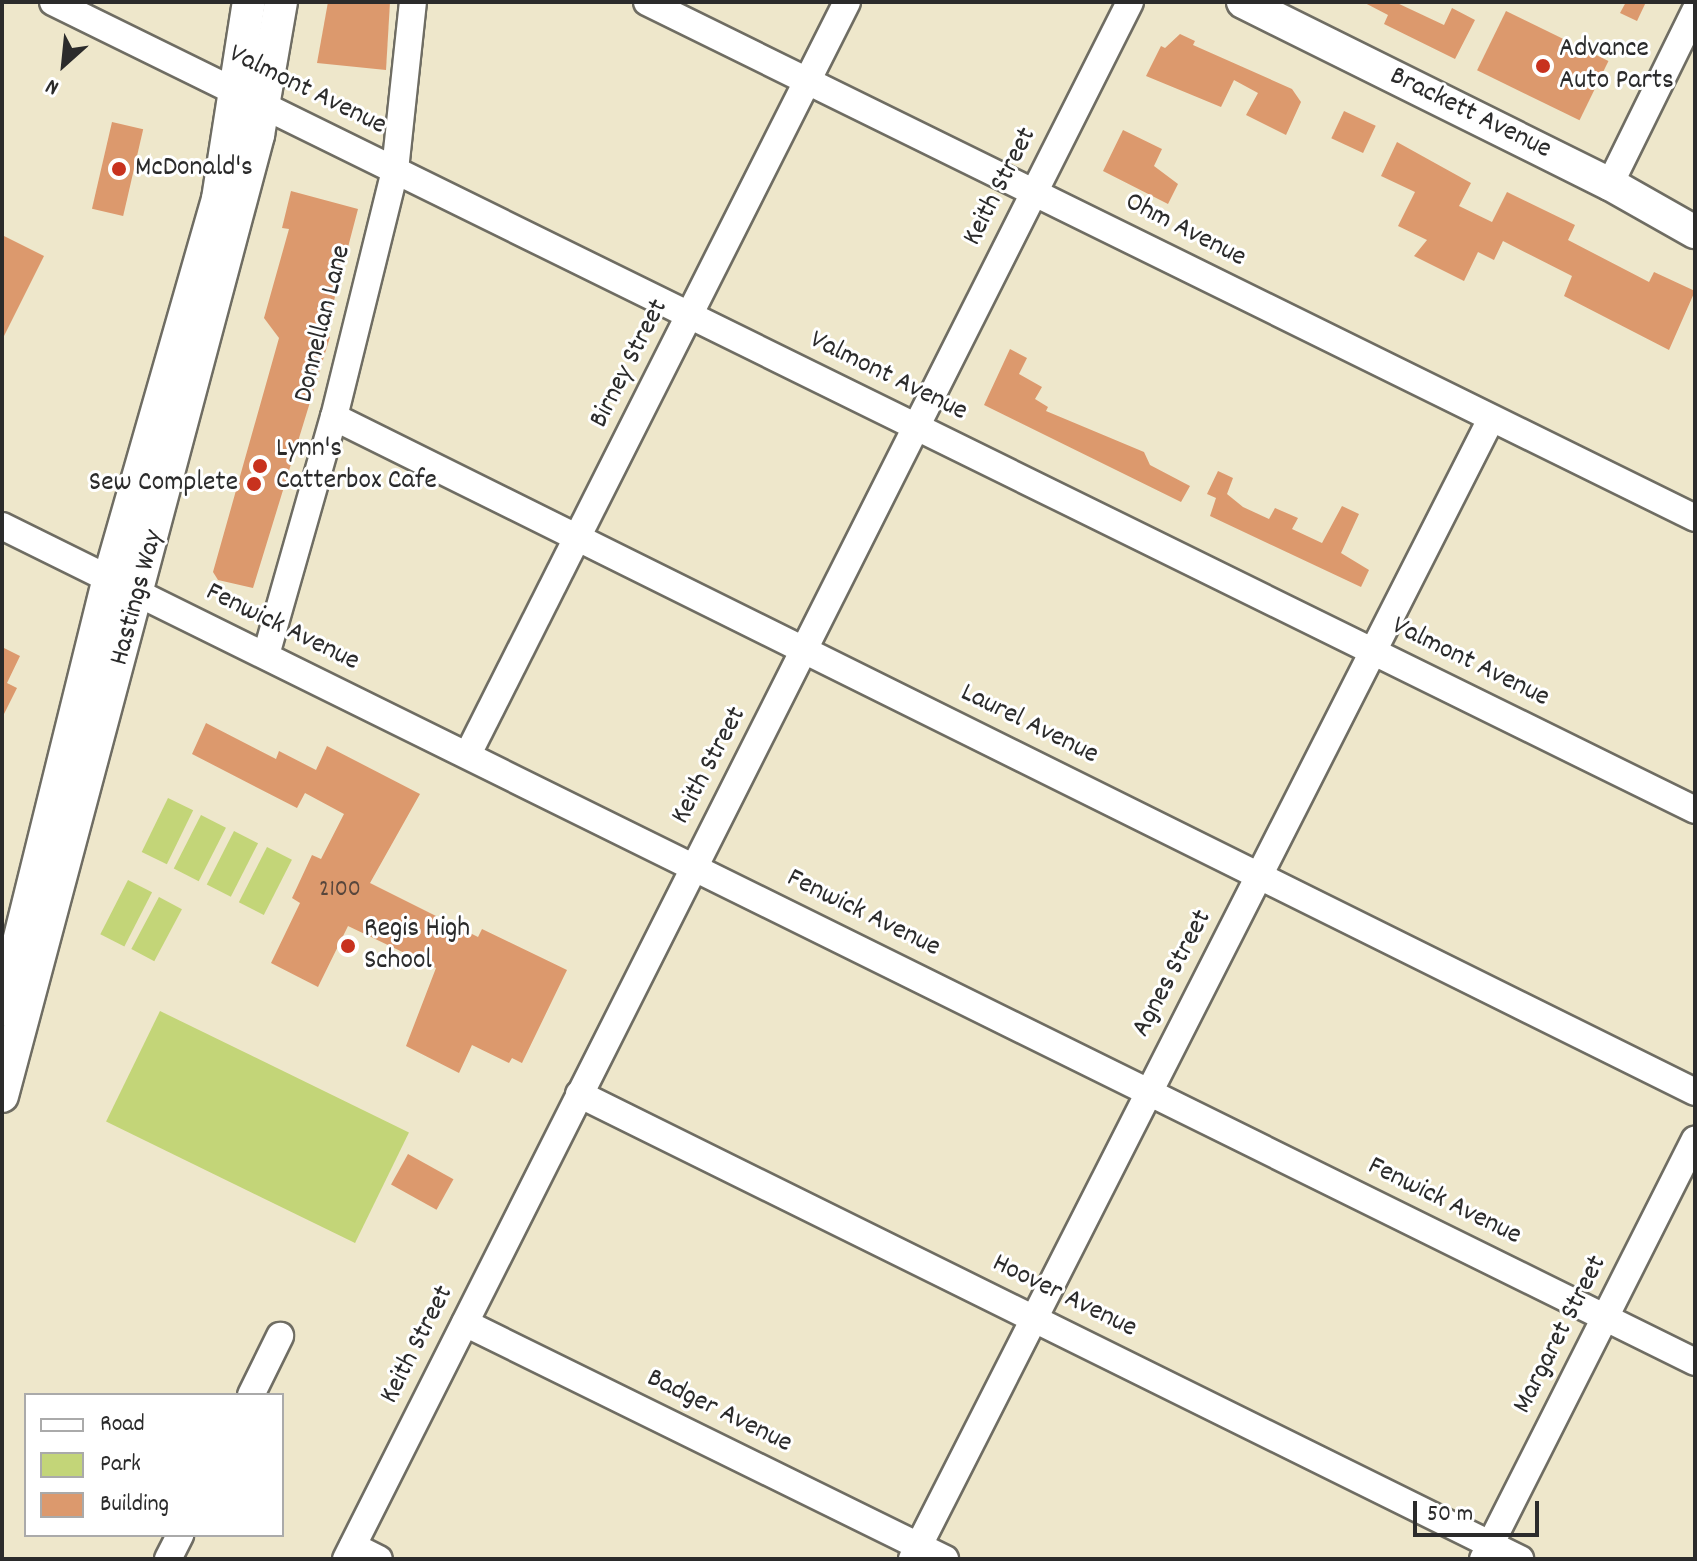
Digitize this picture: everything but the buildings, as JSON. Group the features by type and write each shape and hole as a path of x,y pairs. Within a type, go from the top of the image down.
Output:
{"main road":[{"name":"Hastings Way","path":"2,1096 140,594 251,100 249,2"},
{"name":"Hastings Way","path":"2,1010 109,579 218,199 281,2"},
{"name":"Brackett Avenue","path":"1243,2 1610,184 1695,232"}],"street":[{"name":"Valmont Avenue","path":"53,2 1695,810"},
{"name":"Donnellan Lane","path":"266,655 334,417 395,170 413,2"},
{"name":"Ohm Avenue","path":"647,2 1695,518"},
{"name":"Birney Street","path":"468,754 847,2"},
{"name":"Keith Street","path":"349,1553 1130,2"},
{"path":"1610,184 1695,11"},
{"name":"Laurel Avenue","path":"334,417 1695,1092"},
{"name":"Agnes Street","path":"916,1553 1491,419"},
{"name":"Fenwick Avenue","path":"2,526 1695,1362"},
{"name":"Hoover Avenue","path":"579,1094 1034,1318 1487,1552 1520,1559"},
{"name":"Margaret Street","path":"1487,1552 1695,1140"},
{"name":"Badger Avenue","path":"465,1323 916,1553 945,1559"},
{"path":"252,1393 280,1336"},
{"path":"168,1559 179,1537"},
{"path":"349,1553 379,1559"}],"green space":[{"path":"168,798 193,810 167,864 142,852"},
{"path":"201,815 226,828 199,881 174,868"},
{"path":"234,831 258,843 231,897 207,884"},
{"path":"267,847 292,860 264,915 239,902"},
{"path":"128,880 152,892 124,947 100,934"},
{"path":"159,897 182,909 154,961 131,949"},
{"path":"160,1011 409,1132 355,1243 106,1122"}],"place":[{"name":"Advance Auto Parts","path":"1543,66"},
{"name":"McDonald's","path":"119,169"},
{"name":"Lynn's Catterbox Cafe","path":"260,466"},
{"name":"Sew Complete","path":"254,484"},
{"name":"Regis High School","path":"348,946"}]}
